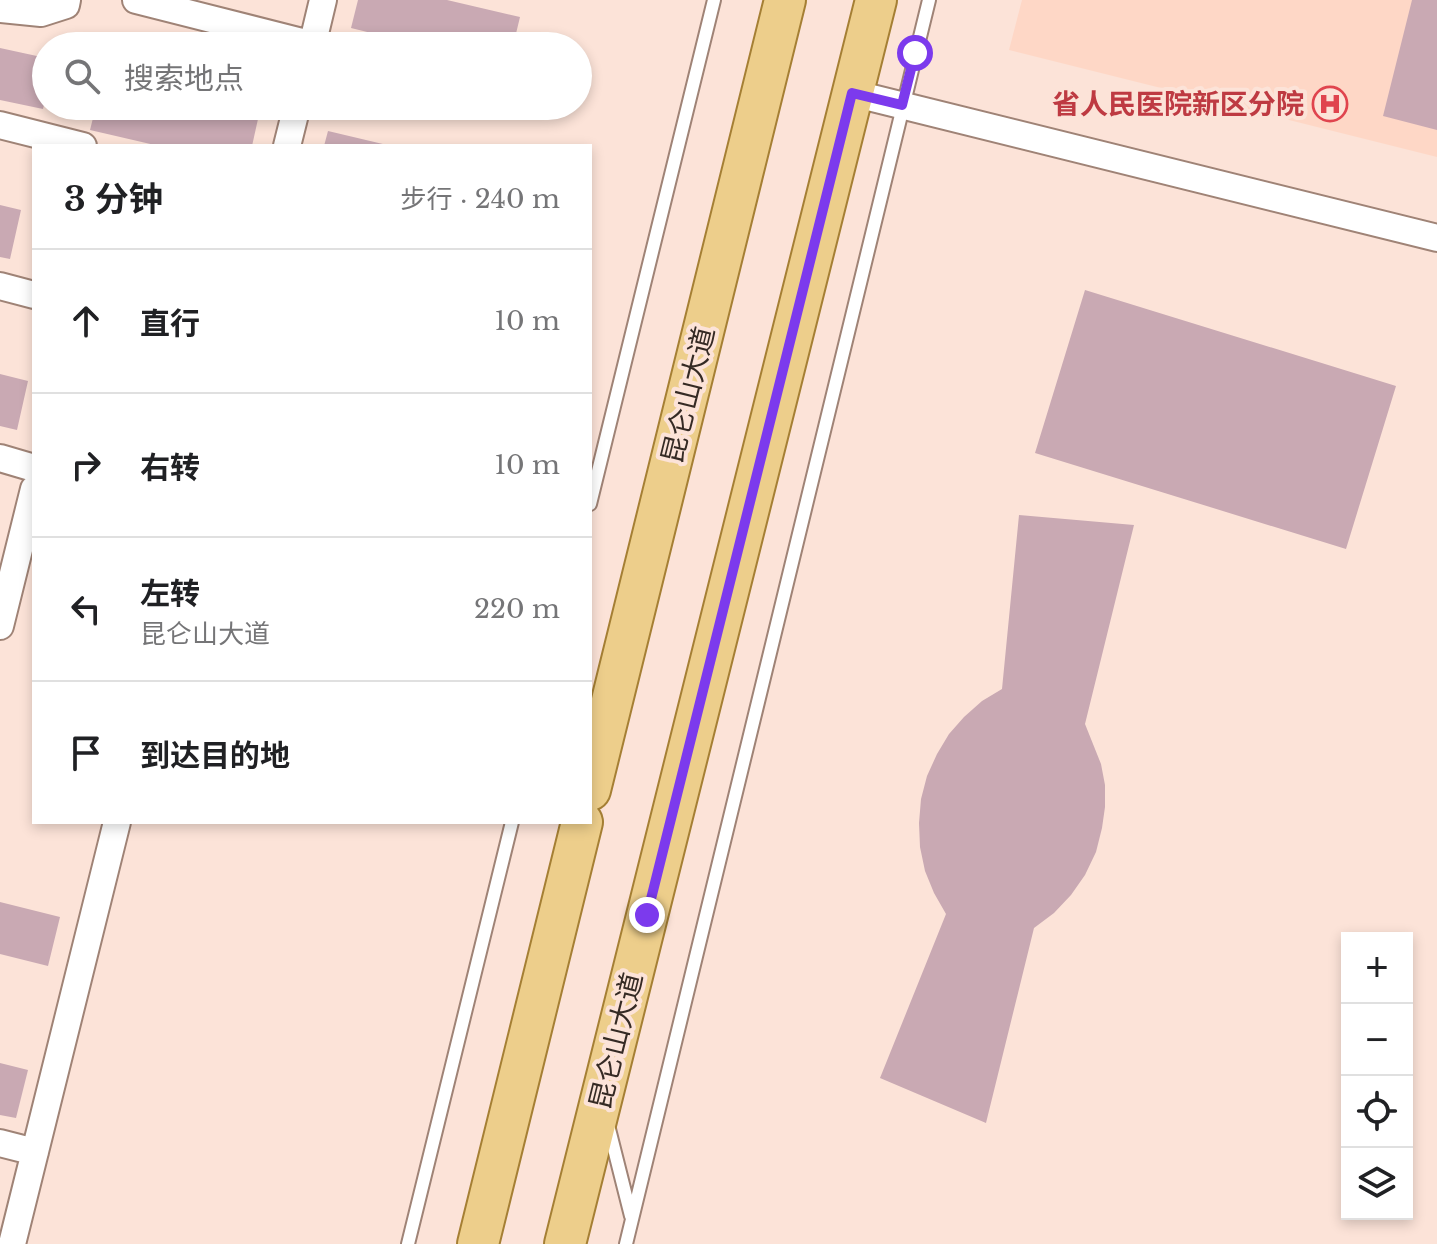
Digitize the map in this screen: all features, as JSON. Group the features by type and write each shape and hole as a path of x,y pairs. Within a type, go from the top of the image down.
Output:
{"main road":[{"name":"昆仑山大道","path":"592,782 785,0"},
{"name":"昆仑山大道","path":"565,1244 876,0"},
{"path":"478,1244 582,824"}],"street":[{"path":"0,9 41,13 66,5 67,0"},
{"path":"136,0 260,32"},
{"path":"317,32 323,0"},
{"path":"852,93 1437,238"},
{"path":"288,144 294,120"},
{"path":"0,125 75,144"},
{"path":"0,286 32,294"},
{"path":"0,458 32,467"},
{"path":"1,614 32,497"},
{"path":"12,1244 117,824"},
{"path":"0,1143 35,1152"}],"lane":[{"path":"592,496 714,0"},
{"path":"626,1244 929,0"},
{"path":"408,1244 512,824"},
{"path":"602,1098 632,1219"}],"shaded area":[{"name":"省人民医院新区分院","path":"1022,0 1437,0 1437,157 1009,50"}],"building":[{"path":"358,0 447,0 520,17 516,32 367,32 351,28"},
{"path":"1412,0 1437,0 1437,130 1383,116"},
{"path":"0,48 32,55 32,107 0,100"},
{"path":"92,120 258,120 252,144 150,144 90,130"},
{"path":"328,131 383,144 325,144"},
{"path":"0,205 21,210 10,259 0,257"},
{"path":"1085,290 1396,386 1346,549 1035,453"},
{"path":"0,374 28,381 17,430 0,426"},
{"path":"1019,515 1134,525 1085,724 1101,764 1105,785 1102,828 1096,852 1085,875 1054,913 1034,928 986,1123 880,1078 946,914 925,871 920,847 921,799 927,776 949,734 982,701 1002,689"},
{"path":"0,902 60,917 48,966 0,954"},
{"path":"0,1063 28,1070 16,1118 0,1115"}],"place":[{"name":"省人民医院新区分院","path":"1330,104"}],"route":[{"path":"647,915 852,93 902,105 915,53"}]}
